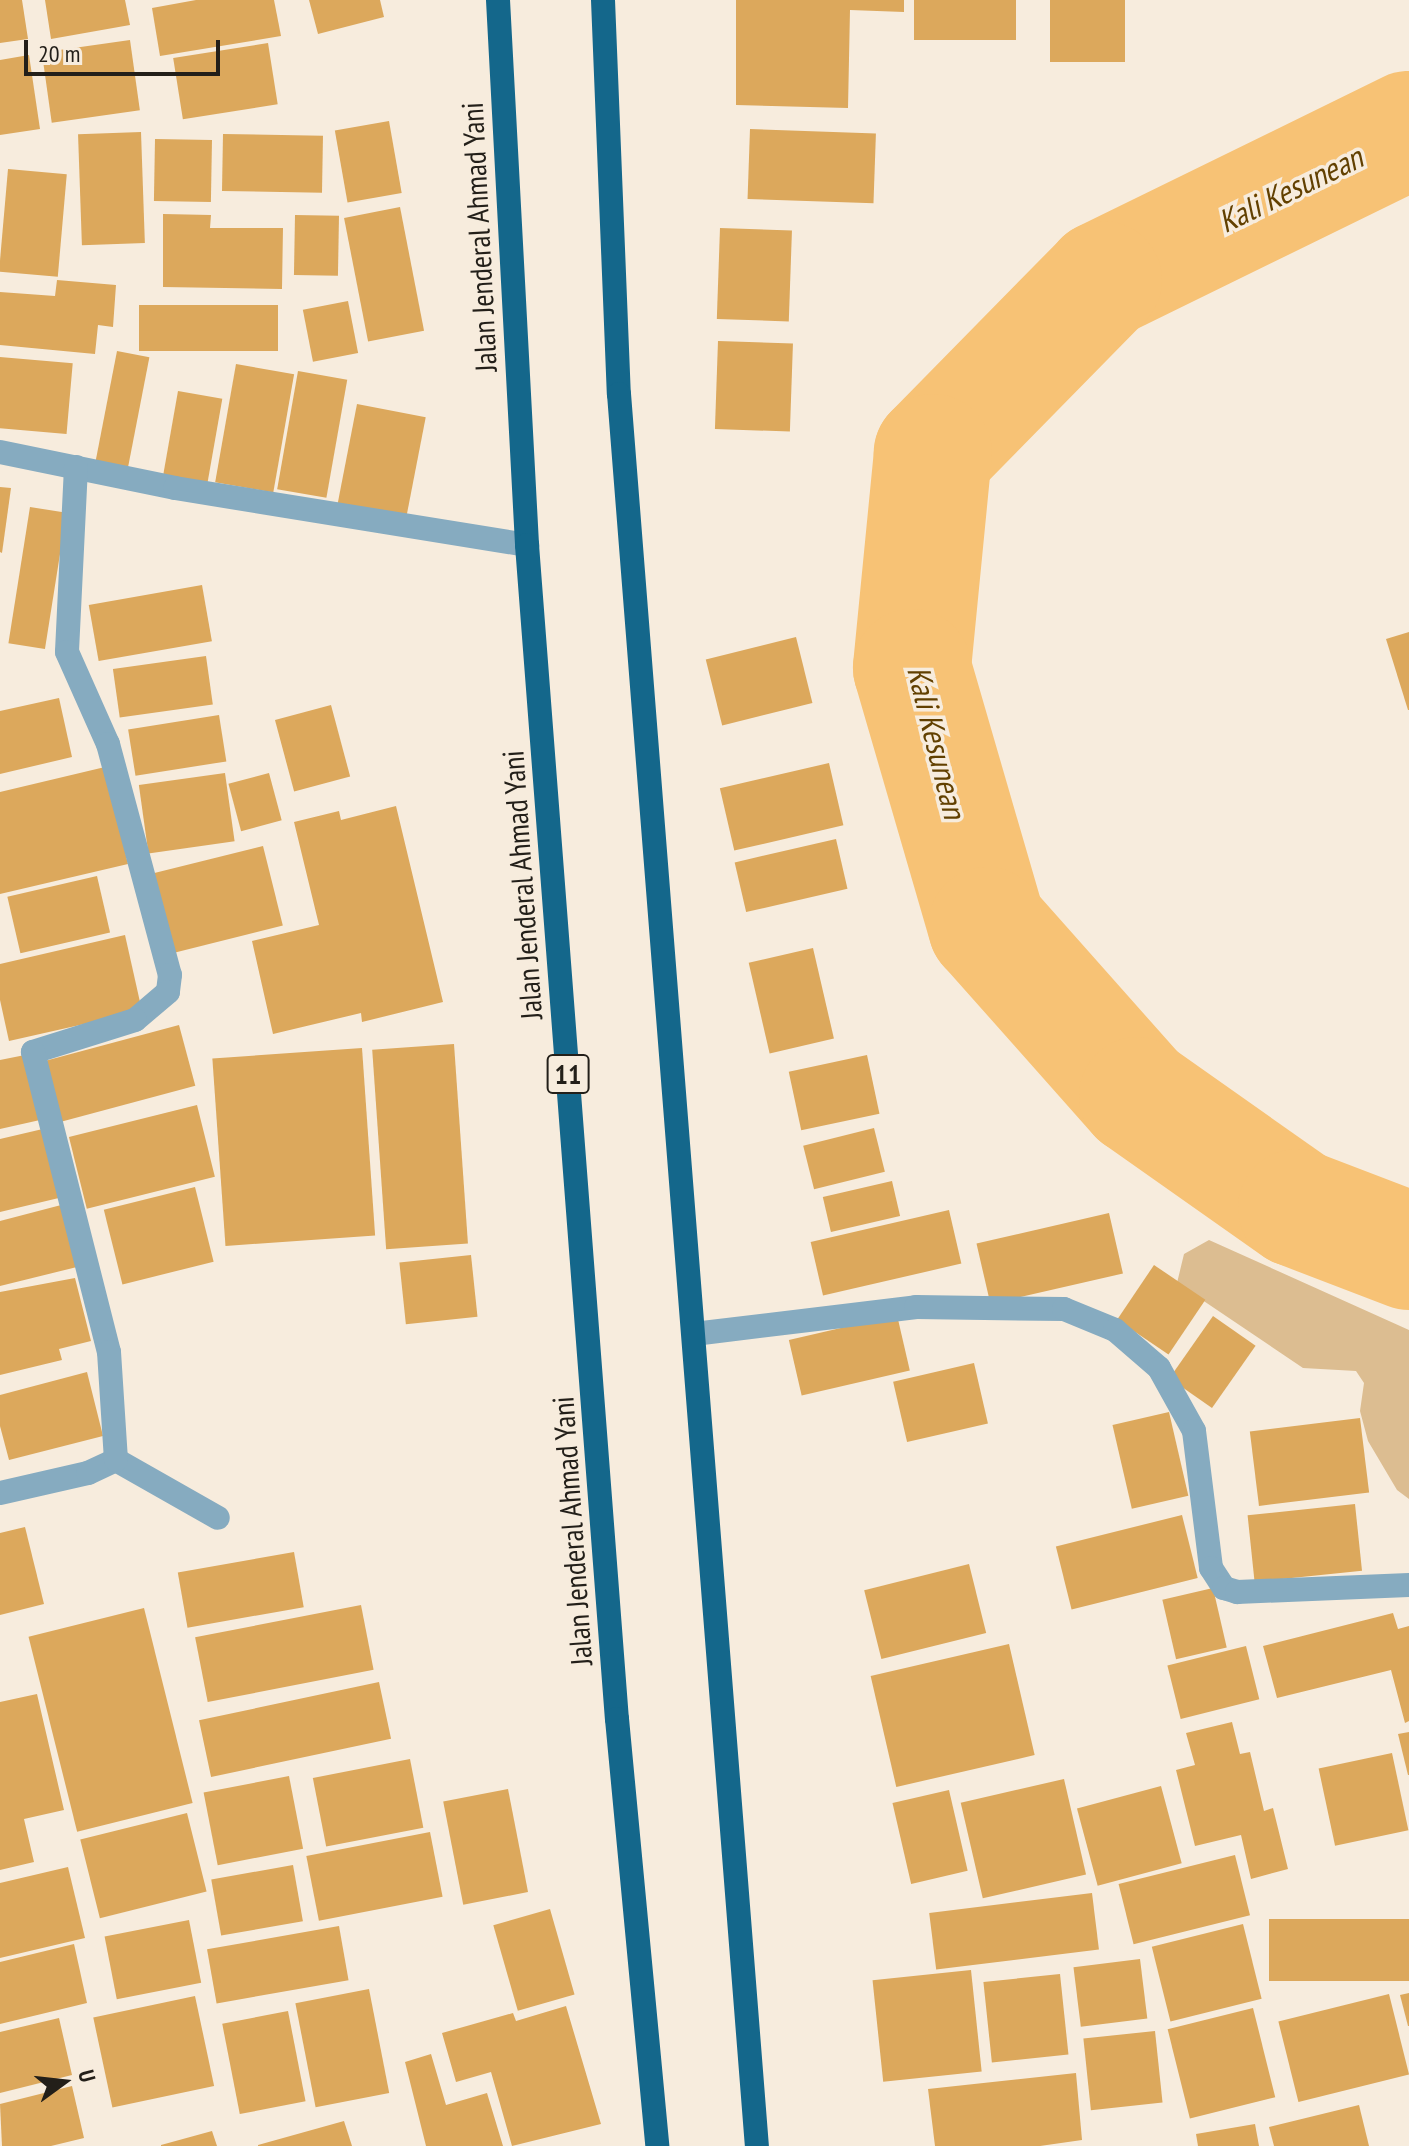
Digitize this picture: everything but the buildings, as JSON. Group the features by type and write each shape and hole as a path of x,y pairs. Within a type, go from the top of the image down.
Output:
{"highway":[{"name":"Jalan Jenderal Ahmad Yani","path":"498,0 527,545 617,1719 657,2146"},
{"path":"603,0 619,394 757,2146"}],"street":[{"path":"0,452 175,488 527,545"},
{"path":"76,467 67,652 108,744 170,975 168,992 135,1020 33,1052 109,1352 116,1460"},
{"path":"694,1334 916,1307 1064,1309 1115,1330 1159,1368 1194,1431 1211,1568 1224,1588 1237,1592 1409,1585"},
{"path":"0,1493 88,1473 116,1460"},
{"path":"116,1460 218,1518"}],"shaded area":[{"path":"1209,1240 1409,1330 1409,1499 1397,1490 1368,1441 1360,1411 1364,1383 1356,1371 1303,1368 1177,1283 1184,1254"}],"waterway":[{"name":"Kali Kesunean","path":"1409,130 1103,280 933,453 912,668 987,926 1138,1096 1297,1208 1409,1251"}]}
